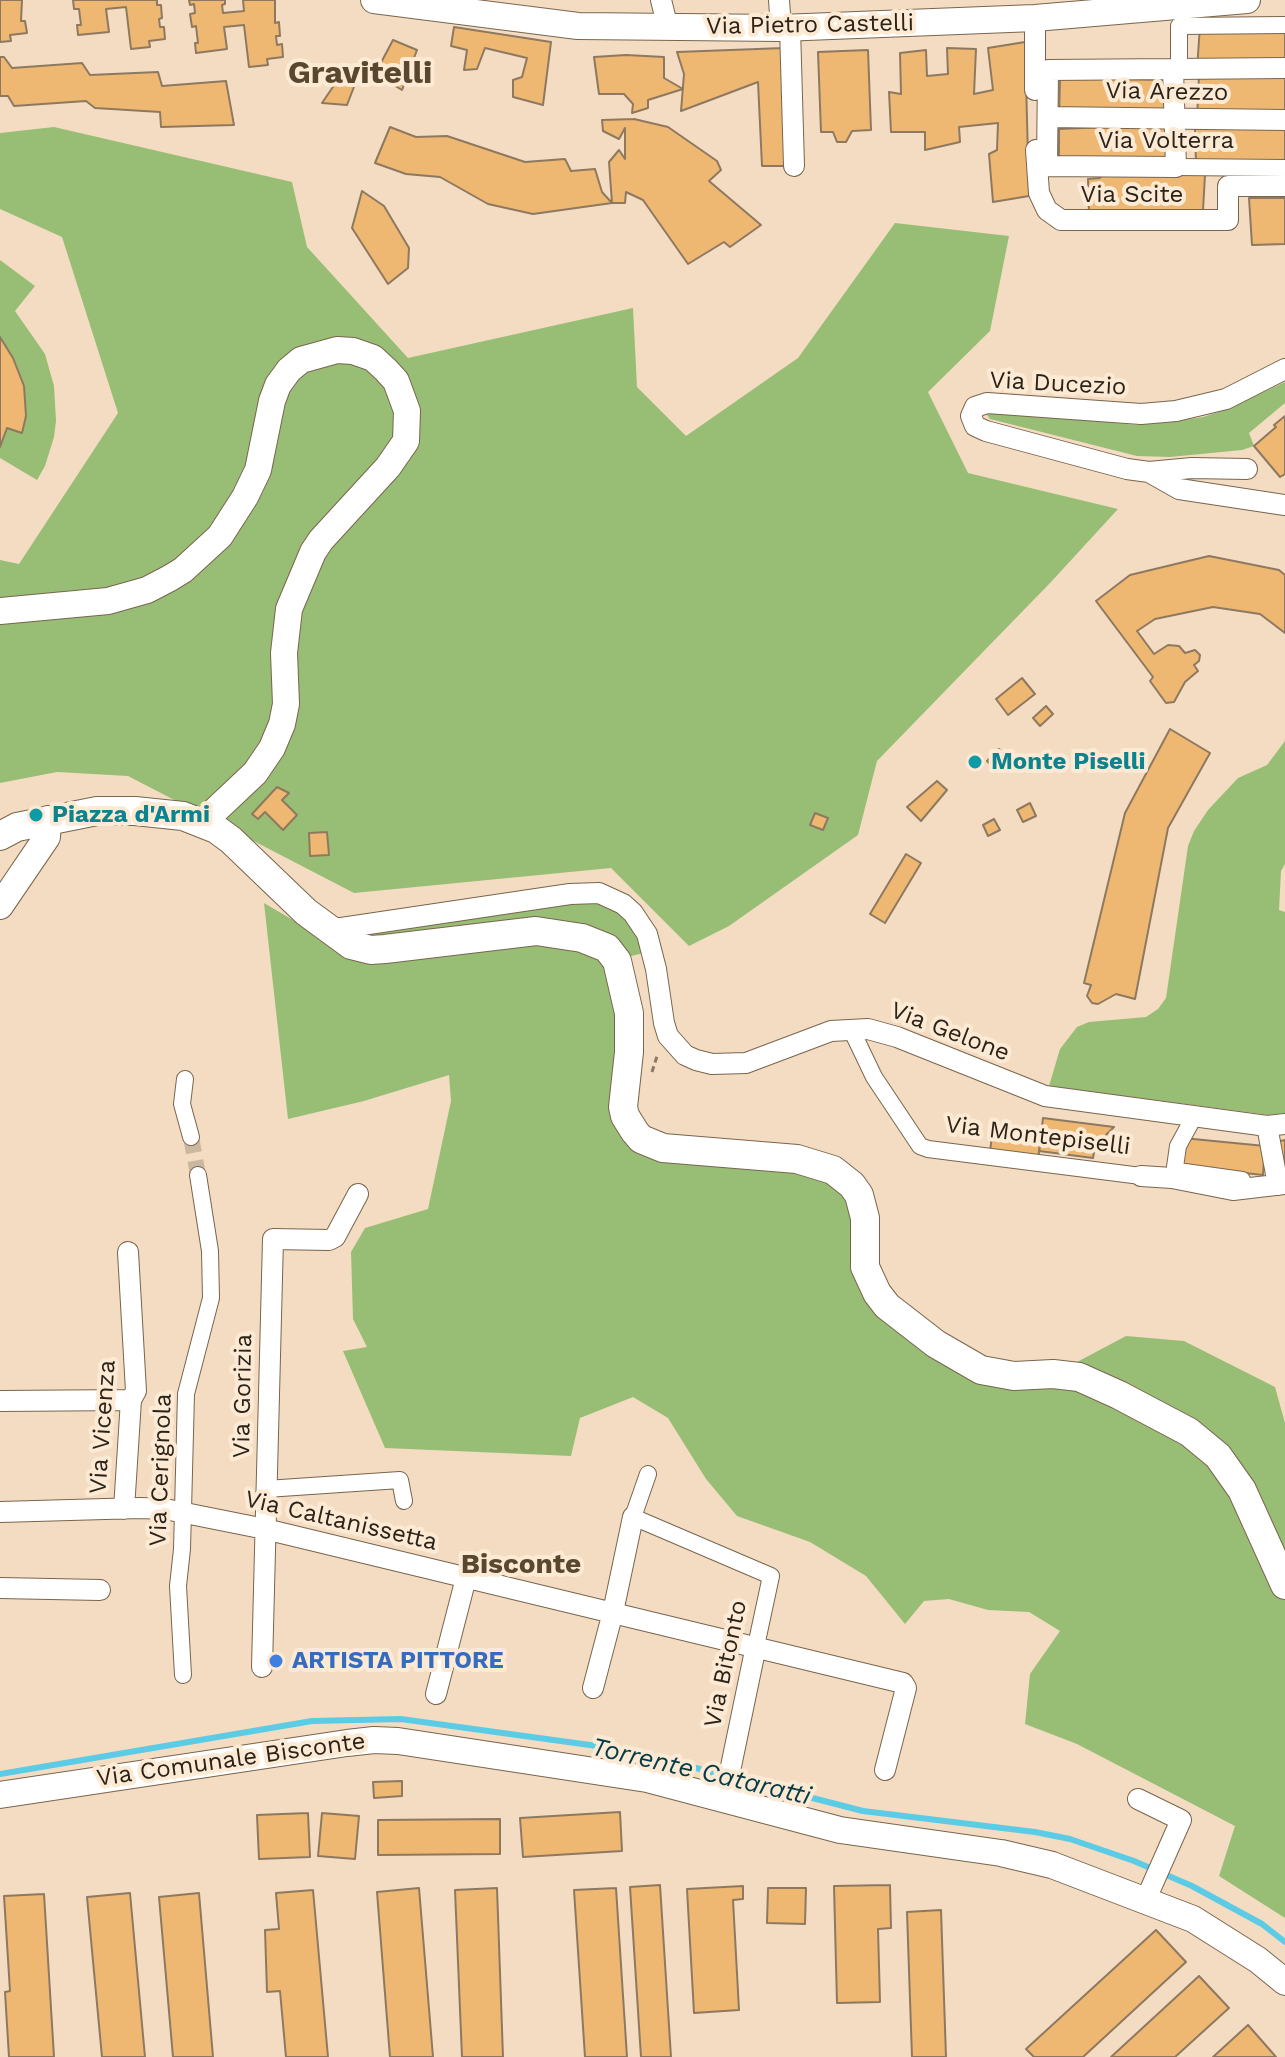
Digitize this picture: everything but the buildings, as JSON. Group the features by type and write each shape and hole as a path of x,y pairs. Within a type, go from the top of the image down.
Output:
{"main road":[{"path":"0,836 17,827 48,819 117,810 164,813 203,822 231,840 328,930 351,945 371,950 536,931 582,938 607,948 617,961 629,1013 629,1052 623,1107 629,1125 641,1139 663,1148 797,1159 833,1170 859,1195 865,1218 865,1267 887,1306 936,1344 981,1370 1014,1376 1053,1374 1079,1377 1189,1432 1218,1456 1242,1490 1285,1585"}],"street":[{"name":"Via Pietro Castelli","path":"374,0 563,25 668,28 786,28 1035,18 1064,8 1247,0"},
{"path":"661,0 668,28"},
{"path":"779,0 786,28 794,166"},
{"name":"Via Scite","path":"1035,18 1036,181 1042,202 1053,216 1073,222 1228,220 1228,186 1285,186"},
{"path":"1176,167 1179,26 1285,25"},
{"path":"1048,117 1048,70 1285,68"},
{"name":"Via Arezzo","path":"1048,117 1285,120"},
{"name":"Via Volterra","path":"1048,117 1047,166 1285,168"},
{"path":"0,611 108,601 147,590 183,570 220,536 245,497 258,470 272,401 278,385 289,370 301,360 337,350 353,351 373,358 386,370 396,381 407,411 406,441 388,467 321,540 304,569 289,609 284,653 287,692 282,724 272,748 255,773 203,822"},
{"name":"Via Ducezio","path":"1247,469 1181,468 1149,472 1127,469 986,431 975,426 972,411 980,404 987,403 1131,413 1176,411 1226,399 1285,369"},
{"path":"1149,472 1179,489 1285,505"},
{"path":"0,906 47,837 48,819"},
{"name":"Via Gelone","path":"328,930 570,894 599,893 623,904 647,934 668,1036 685,1055 712,1064 746,1063 812,1036 868,1029 897,1037 1045,1096 1276,1125"},
{"name":"Via Montepiselli","path":"851,1029 874,1077 920,1146 928,1149 1172,1178 1233,1190 1282,1184"},
{"path":"185,1079 182,1104 191,1137"},
{"path":"1195,1115 1178,1146 1175,1167 1178,1171 1242,1180 1246,1189"},
{"path":"1276,1125 1282,1184"},
{"name":"Via Cerignola","path":"183,1675 178,1586 184,1513 186,1394 211,1298 210,1251 198,1175"},
{"name":"Via Gorizia","path":"262,1667 273,1239 329,1240 335,1237 358,1194"},
{"name":"Via Vicenza","path":"124,1509 131,1400 136,1391 128,1252"},
{"path":"0,1401 131,1400"},
{"path":"593,1688 633,1517 648,1474"},
{"path":"266,1489 400,1480 404,1501"},
{"name":"Via Caltanissetta","path":"0,1512 140,1508 184,1513 265,1529 903,1683 906,1688 885,1770"},
{"name":"Via Bitonto","path":"633,1517 771,1576 726,1793"},
{"path":"436,1694 466,1578"},
{"path":"0,1588 100,1590"},
{"name":"Via Comunale Bisconte","path":"0,1795 374,1740 620,1774 726,1793 840,1830 1033,1860 1150,1892 1213,1930 1285,1982"},
{"path":"1138,1799 1181,1820 1150,1892"}],"green space":[{"path":"54,127 292,182 307,247 408,358 633,308 637,387 686,436 798,358 895,223 1009,236 990,331 928,392 968,473 1118,509 877,761 858,835 729,926 689,946 611,868 354,893 128,776 57,772 0,783 0,560 19,564 118,413 62,237 0,209 0,133"},
{"path":"0,260 35,286 15,311 45,354 54,386 54,437 37,480 0,458"},
{"path":"1285,382 1285,403 1249,433 1254,446 1242,450 1170,457 1137,456 990,419 987,415 991,412 1018,413 1136,425 1171,422 1225,410"},
{"path":"1285,741 1285,864 1281,871 1279,910 1285,912 1285,1113 1269,1115 1049,1086 1060,1049 1077,1027 1089,1022 1146,1017 1158,1009 1166,998 1188,846 1194,831 1208,810 1238,778 1267,765"},
{"path":"589,901 606,904 632,923 644,953 627,957 621,946 353,934"},
{"path":"264,903 332,943 582,945 613,967 618,1053 609,1100 610,1116 623,1141 636,1150 804,1168 842,1191 918,1346 1062,1370 1126,1336 1184,1341 1275,1387 1285,1423 1285,1918 1219,1876 1235,1826 1077,1744 1025,1724 1030,1674 1060,1631 1029,1612 988,1610 949,1599 924,1601 905,1624 866,1576 810,1542 737,1516 706,1479 668,1418 633,1397 580,1418 571,1456 385,1448 343,1351 367,1347 353,1319 351,1252 365,1228 428,1209 451,1101 449,1075 364,1101 288,1119"}],"waterway":[{"name":"Torrente Cataratti","path":"0,1774 312,1721 401,1719 626,1750 863,1811 1070,1839 1134,1861 1192,1886 1262,1924 1285,1942"}],"tunnel":[{"path":"191,1137 198,1175"}],"place":[{"name":"Monte Piselli","path":"975,762"},
{"name":"Piazza d'Armi","path":"36,815"},
{"name":"ARTISTA PITTORE","path":"276,1661"}],"district":[{"name":"Gravitelli","path":"360,74"},
{"name":"Bisconte","path":"521,1565"}]}
